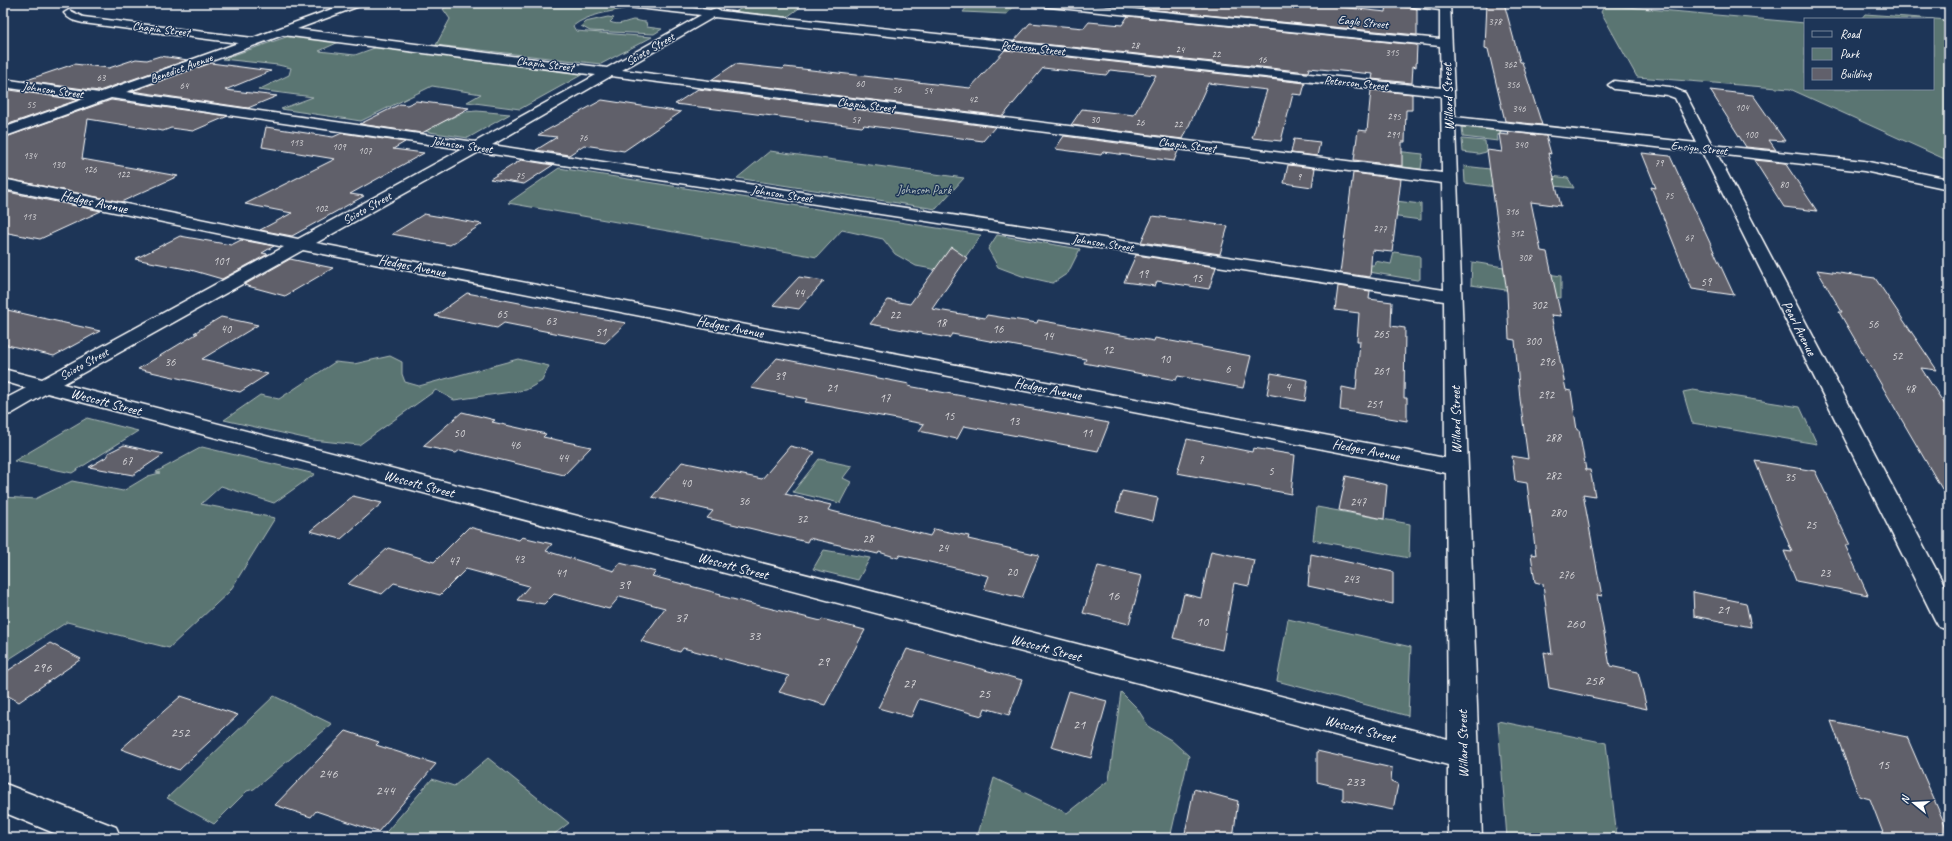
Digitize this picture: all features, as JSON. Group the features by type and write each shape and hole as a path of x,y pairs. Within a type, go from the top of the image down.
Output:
{"street":[{"name":"Benedict Avenue","path":"3,133 358,3"},
{"name":"Peterson Street","path":"619,3 1448,93"},
{"name":"Scioto Street","path":"3,409 477,147 730,3"},
{"name":"Eagle Street","path":"1039,3 1446,43"},
{"path":"1405,3 1445,5"},
{"name":"Willard Street","path":"1445,5 1465,838"},
{"name":"Chapin Street","path":"69,13 75,18 83,20 255,41"},
{"name":"Chapin Street","path":"282,31 1450,179"},
{"name":"Johnson Street","path":"3,83 477,147 1453,297"},
{"name":"Pearl Avenue","path":"1614,85 1676,93 1680,96 1949,620"},
{"name":"Ensign Street","path":"1448,120 1864,166 1949,184"},
{"name":"Hedges Avenue","path":"3,184 300,245 1457,468"},
{"name":"Wescott Street","path":"3,375 1463,756"},
{"path":"3,797 104,838"}],"green space":[{"path":"454,3 569,3 628,8 592,16 573,26 576,31 652,37 601,64 436,45 450,19 443,9"},
{"path":"750,3 806,3 787,17 735,12"},
{"path":"970,3 1017,4 1007,14 963,12"},
{"path":"1605,5 1804,23 1804,90 1934,90 1934,19 1949,20 1949,161 1790,89 1637,77 1601,12"},
{"path":"1865,14 1921,18 1862,18"},
{"path":"608,17 614,18 610,22 613,23 619,24 635,20 646,22 647,27 662,29 654,34 590,31 581,26 585,22"},
{"path":"289,36 339,42 319,51 355,55 377,47 585,73 520,109 467,102 481,94 432,86 361,121 281,109 313,97 258,90 289,75 291,68 278,65 222,59"},
{"path":"477,111 510,114 468,138 423,131 464,112"},
{"path":"1462,127 1501,131 1500,135 1497,135 1498,141 1463,137"},
{"path":"1462,139 1485,141 1486,152 1478,154 1463,152"},
{"name":"Johnson Park","path":"770,151 964,178 936,209 737,178"},
{"path":"1395,151 1423,154 1421,169 1377,164 1376,158"},
{"path":"1464,166 1568,178 1574,188 1544,185 1511,189 1465,183"},
{"path":"559,168 981,235 954,273 916,266 895,254 883,239 842,230 817,257 508,203"},
{"path":"1353,196 1421,204 1421,220 1352,211"},
{"path":"997,235 1080,249 1068,273 1053,283 1022,276 998,267 988,249"},
{"path":"1394,252 1420,256 1420,279 1417,280 1369,272 1370,265 1374,265 1375,261 1391,264"},
{"path":"1472,262 1561,276 1561,298 1471,285"},
{"path":"390,356 402,362 402,374 405,382 419,386 518,359 549,366 542,381 526,390 454,400 436,390 359,445 313,440 224,420 260,395 279,399 335,362 354,364"},
{"path":"1693,390 1800,407 1817,444 1692,423 1683,392"},
{"path":"87,418 138,431 72,473 14,461"},
{"path":"202,447 315,474 274,503 221,486 201,504 275,518 230,591 169,648 67,622 3,663 3,497 35,499 72,481 123,491 148,476 160,473 156,472"},
{"path":"819,459 852,466 843,478 851,482 840,503 793,492"},
{"path":"1317,507 1410,524 1409,558 1313,540"},
{"path":"824,550 870,558 858,580 813,569"},
{"path":"1288,619 1411,647 1408,716 1277,681"},
{"path":"1121,692 1137,708 1149,727 1171,740 1189,756 1170,838 977,838 994,778 1067,813 1109,780"},
{"path":"274,696 332,724 254,789 247,791 214,824 167,798"},
{"path":"1498,721 1606,743 1617,838 1507,838"},
{"path":"488,758 569,823 549,838 381,838 432,779 454,786"}],"building":[{"path":"1138,3 1341,3 1340,7 1386,12 1387,4 1401,5 1417,9 1417,35 1134,8"},
{"path":"1487,3 1504,3 1520,62 1522,62 1542,125 1505,121 1488,49 1485,48"},
{"path":"1128,16 1417,45 1416,67 1413,66 1412,83 1372,79 1373,74 1309,68 1308,72 1014,41 1030,23 1084,28 1089,22 1122,25"},
{"path":"1005,50 1305,83 1302,95 1293,94 1281,141 1252,138 1267,90 1208,83 1183,139 1071,125 1082,109 1134,115 1156,75 1110,70 1106,75 1043,68 1003,116 711,80 735,64 783,69 785,67 970,88"},
{"path":"160,56 188,60 99,91 24,81 74,64 109,68 136,59 147,60"},
{"path":"211,63 271,71 225,90 277,96 248,108 132,91"},
{"path":"3,89 78,100 3,126"},
{"path":"698,89 995,127 983,141 864,125 862,127 675,104"},
{"path":"1371,90 1412,94 1412,110 1406,110 1405,142 1402,142 1402,166 1354,160 1358,130 1367,131"},
{"path":"1710,90 1753,95 1785,141 1769,140 1776,150 1746,147"},
{"path":"111,100 228,116 193,131 171,128 163,131 88,119 82,159 178,176 121,202 3,178 3,138"},
{"path":"602,100 681,112 624,151 584,145 569,155 536,150 557,137 538,135"},
{"path":"416,101 469,108 422,133 360,124 400,104 407,105"},
{"path":"266,127 333,137 342,133 405,142 393,149 424,153 350,194 364,196 292,236 260,230 292,213 245,204 335,159 262,147"},
{"path":"1508,132 1546,136 1551,154 1548,153 1561,206 1531,202 1541,251 1547,252 1561,316 1551,315 1566,390 1571,391 1577,430 1579,430 1586,470 1590,470 1595,496 1583,494 1602,596 1597,595 1610,666 1638,672 1647,709 1549,688 1544,652 1552,654 1543,584 1535,582 1531,554 1536,555 1527,483 1515,481 1512,456 1528,459 1520,399 1515,340 1509,339 1507,293 1487,150 1502,152 1499,134 1509,135"},
{"path":"1064,136 1178,151 1174,161 1103,152 1101,155 1055,149"},
{"path":"1294,139 1320,142 1317,156 1291,153"},
{"path":"1642,153 1670,156 1734,295 1692,289 1651,187 1656,188"},
{"path":"521,160 553,165 524,184 490,179"},
{"path":"1754,160 1785,163 1817,211 1784,207"},
{"path":"1288,165 1315,168 1312,187 1284,183"},
{"path":"1353,173 1401,179 1392,252 1372,250 1370,277 1340,273"},
{"path":"3,191 101,211 40,239 3,232"},
{"path":"424,214 482,224 450,245 392,234"},
{"path":"1153,216 1228,226 1220,254 1141,242"},
{"path":"180,236 231,245 241,240 274,246 262,253 268,254 222,279 191,270 135,259"},
{"path":"951,247 967,258 932,309 985,318 987,315 1037,323 1038,320 1154,341 1155,338 1251,356 1243,388 1178,376 1176,380 1142,374 1084,363 1086,359 952,334 949,338 870,324 888,300 910,304"},
{"path":"1136,255 1216,267 1209,289 1157,281 1155,286 1124,282"},
{"path":"290,259 333,268 285,296 244,285"},
{"path":"1817,270 1875,278 1937,370 1921,368 1949,411 1949,501 1839,312 1842,312"},
{"path":"799,277 824,281 799,309 773,305"},
{"path":"1338,286 1370,291 1369,299 1392,302 1391,326 1405,328 1404,398 1407,398 1407,421 1340,410 1342,387 1356,390 1360,341 1357,341 1359,313 1335,310"},
{"path":"467,293 626,323 605,343 504,323 497,328 435,316"},
{"path":"3,309 100,331 54,356 3,344"},
{"path":"221,317 258,325 202,359 268,374 240,392 138,369 198,333 194,333"},
{"path":"777,358 909,384 908,386 1109,423 1098,451 964,426 957,439 919,431 924,424 805,402 807,399 751,388"},
{"path":"1271,373 1308,380 1305,401 1267,394"},
{"path":"462,412 495,420 492,422 546,434 543,437 591,447 564,475 460,450 456,453 423,446"},
{"path":"1187,439 1252,452 1253,448 1295,455 1291,494 1177,473"},
{"path":"124,445 164,454 133,475 89,467 108,456 108,453"},
{"path":"790,446 815,452 785,494 831,505 828,510 930,536 934,529 969,536 968,539 1039,555 1022,598 984,589 989,576 900,555 898,558 879,552 878,554 809,538 807,542 707,518 713,511 652,497 682,462 762,479"},
{"path":"1755,461 1815,471 1850,545 1845,545 1868,595 1796,581 1784,551 1792,552"},
{"path":"1346,476 1387,485 1384,519 1339,510"},
{"path":"1122,491 1158,498 1153,521 1116,512"},
{"path":"353,496 382,503 341,539 310,531"},
{"path":"469,527 519,540 522,537 552,544 546,551 614,571 620,563 656,572 652,576 721,594 720,596 821,621 822,619 865,630 825,705 779,692 789,676 683,648 680,652 641,641 665,608 620,596 609,609 554,594 544,604 517,600 529,586 466,569 440,595 394,583 382,594 348,584 388,548 434,562"},
{"path":"1211,551 1254,560 1249,586 1234,583 1222,650 1173,638 1184,594 1201,598"},
{"path":"1311,554 1393,572 1393,604 1308,586"},
{"path":"1098,566 1142,576 1129,624 1083,613"},
{"path":"1693,592 1746,603 1751,627 1694,616"},
{"path":"50,643 81,659 19,702 3,693 3,674"},
{"path":"907,649 1022,680 1009,715 985,708 982,716 919,699 911,717 878,708"},
{"path":"1069,691 1107,701 1091,758 1051,747"},
{"path":"181,696 238,715 179,770 121,749"},
{"path":"1831,721 1907,737 1949,834 1949,838 1885,838 1870,799 1859,796"},
{"path":"346,731 379,742 376,745 436,764 378,832 316,811 311,817 275,805"},
{"path":"1317,751 1392,768 1391,781 1398,784 1393,810 1343,800 1343,788 1317,782"},
{"path":"1194,789 1238,801 1233,838 1184,838"}]}
